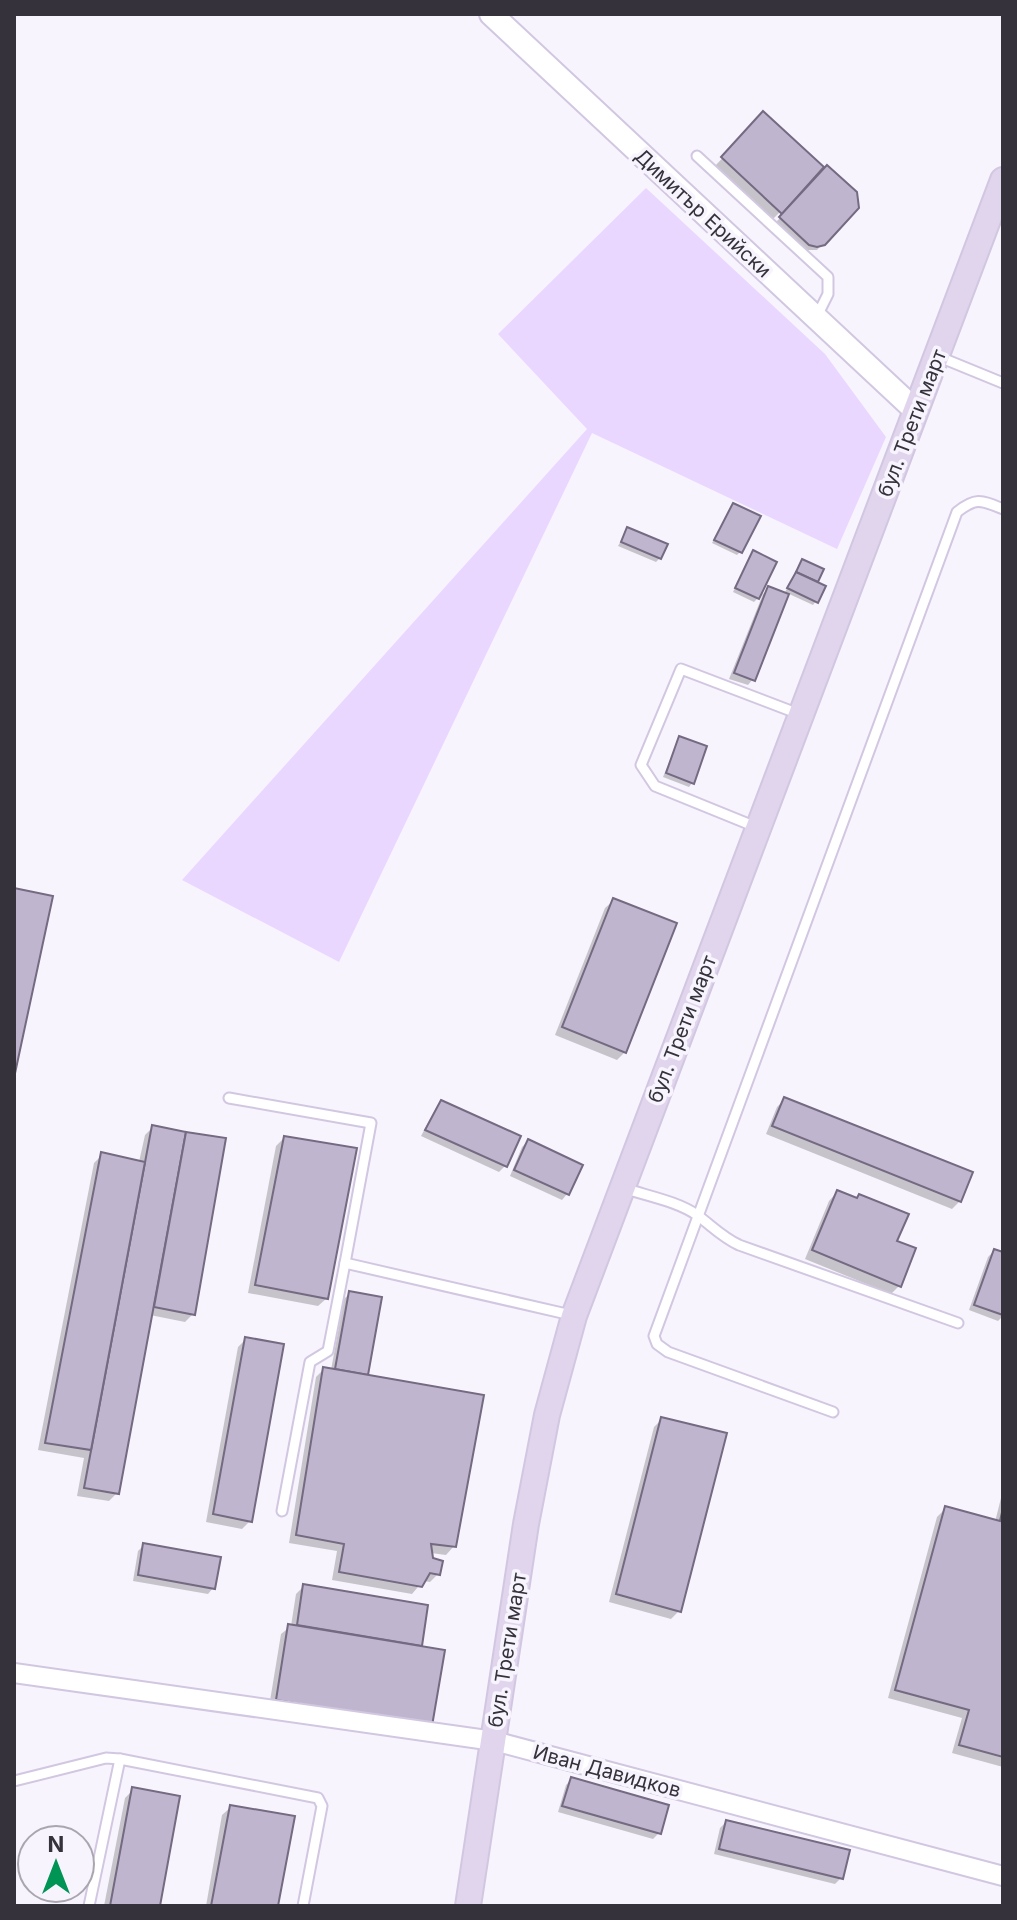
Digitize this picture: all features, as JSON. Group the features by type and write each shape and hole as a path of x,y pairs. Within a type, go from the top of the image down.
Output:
{"main road":[{"name":"бул. Трети март","path":"468,1906 526,1524 547,1415 574,1316 1003,180"}],"street":[{"name":"Димитър Ерийски","path":"491,14 916,411"},
{"name":"Иван Давидков","path":"14,1673 494,1741 1003,1876"}],"lane":[{"path":"697,156 828,277 828,294 816,318"},
{"path":"937,356 1003,383"},
{"path":"833,1412 668,1352 657,1344 654,1336 957,512 969,503 982,500 1003,509"},
{"path":"760,828 655,786 641,765 681,669 802,715"},
{"path":"229,1098 371,1123 328,1351 310,1362 282,1511"},
{"path":"621,1187 697,1215 724,1238 739,1245 958,1323"},
{"path":"345,1263 574,1316"},
{"path":"14,1781 106,1758 318,1798 322,1806 303,1906"},
{"path":"89,1906 120,1759"}],"shaded area":[{"path":"646,188 825,354 886,437 837,549 592,433 339,962 182,880 587,429 498,334"}],"building":[{"path":"763,111 824,167 782,214 721,157"},
{"path":"827,165 857,192 859,208 825,245 817,247 809,245 779,217"},
{"path":"733,503 761,516 742,553 714,540"},
{"path":"627,527 668,544 661,559 621,542"},
{"path":"753,550 777,562 759,599 735,588"},
{"path":"802,559 824,569 818,582 796,572"},
{"path":"796,572 826,586 818,603 787,588"},
{"path":"768,586 789,594 755,681 734,673"},
{"path":"679,736 707,746 694,784 666,773"},
{"path":"14,888 53,896 14,1078"},
{"path":"613,898 677,923 626,1053 562,1027"},
{"path":"784,1097 973,1172 961,1202 772,1126"},
{"path":"441,1100 521,1136 507,1167 425,1130"},
{"path":"152,1125 186,1132 119,1494 84,1488"},
{"path":"186,1132 226,1138 195,1315 154,1307"},
{"path":"284,1136 357,1148 328,1299 255,1285"},
{"path":"528,1139 583,1165 569,1195 514,1170"},
{"path":"101,1152 145,1162 91,1450 45,1443"},
{"path":"837,1190 857,1198 859,1194 909,1214 897,1241 916,1248 901,1287 812,1250"},
{"path":"994,1249 1003,1252 1003,1315 974,1305"},
{"path":"349,1291 382,1297 368,1375 335,1369"},
{"path":"245,1337 284,1344 252,1522 213,1514"},
{"path":"323,1367 484,1395 456,1547 431,1544 433,1558 443,1561 440,1575 430,1573 422,1587 339,1572 344,1544 296,1535"},
{"path":"661,1417 727,1433 681,1612 616,1594"},
{"path":"945,1506 1000,1521 1003,1508 1003,1757 959,1745 969,1710 895,1690"},
{"path":"143,1543 221,1557 215,1589 138,1575"},
{"path":"303,1584 428,1605 422,1646 297,1625"},
{"path":"288,1624 445,1650 432,1726 276,1700"},
{"path":"571,1777 669,1805 661,1834 562,1806"},
{"path":"132,1787 180,1796 160,1906 110,1906"},
{"path":"230,1805 295,1816 278,1906 211,1906"},
{"path":"726,1820 850,1850 843,1879 719,1849"}]}
